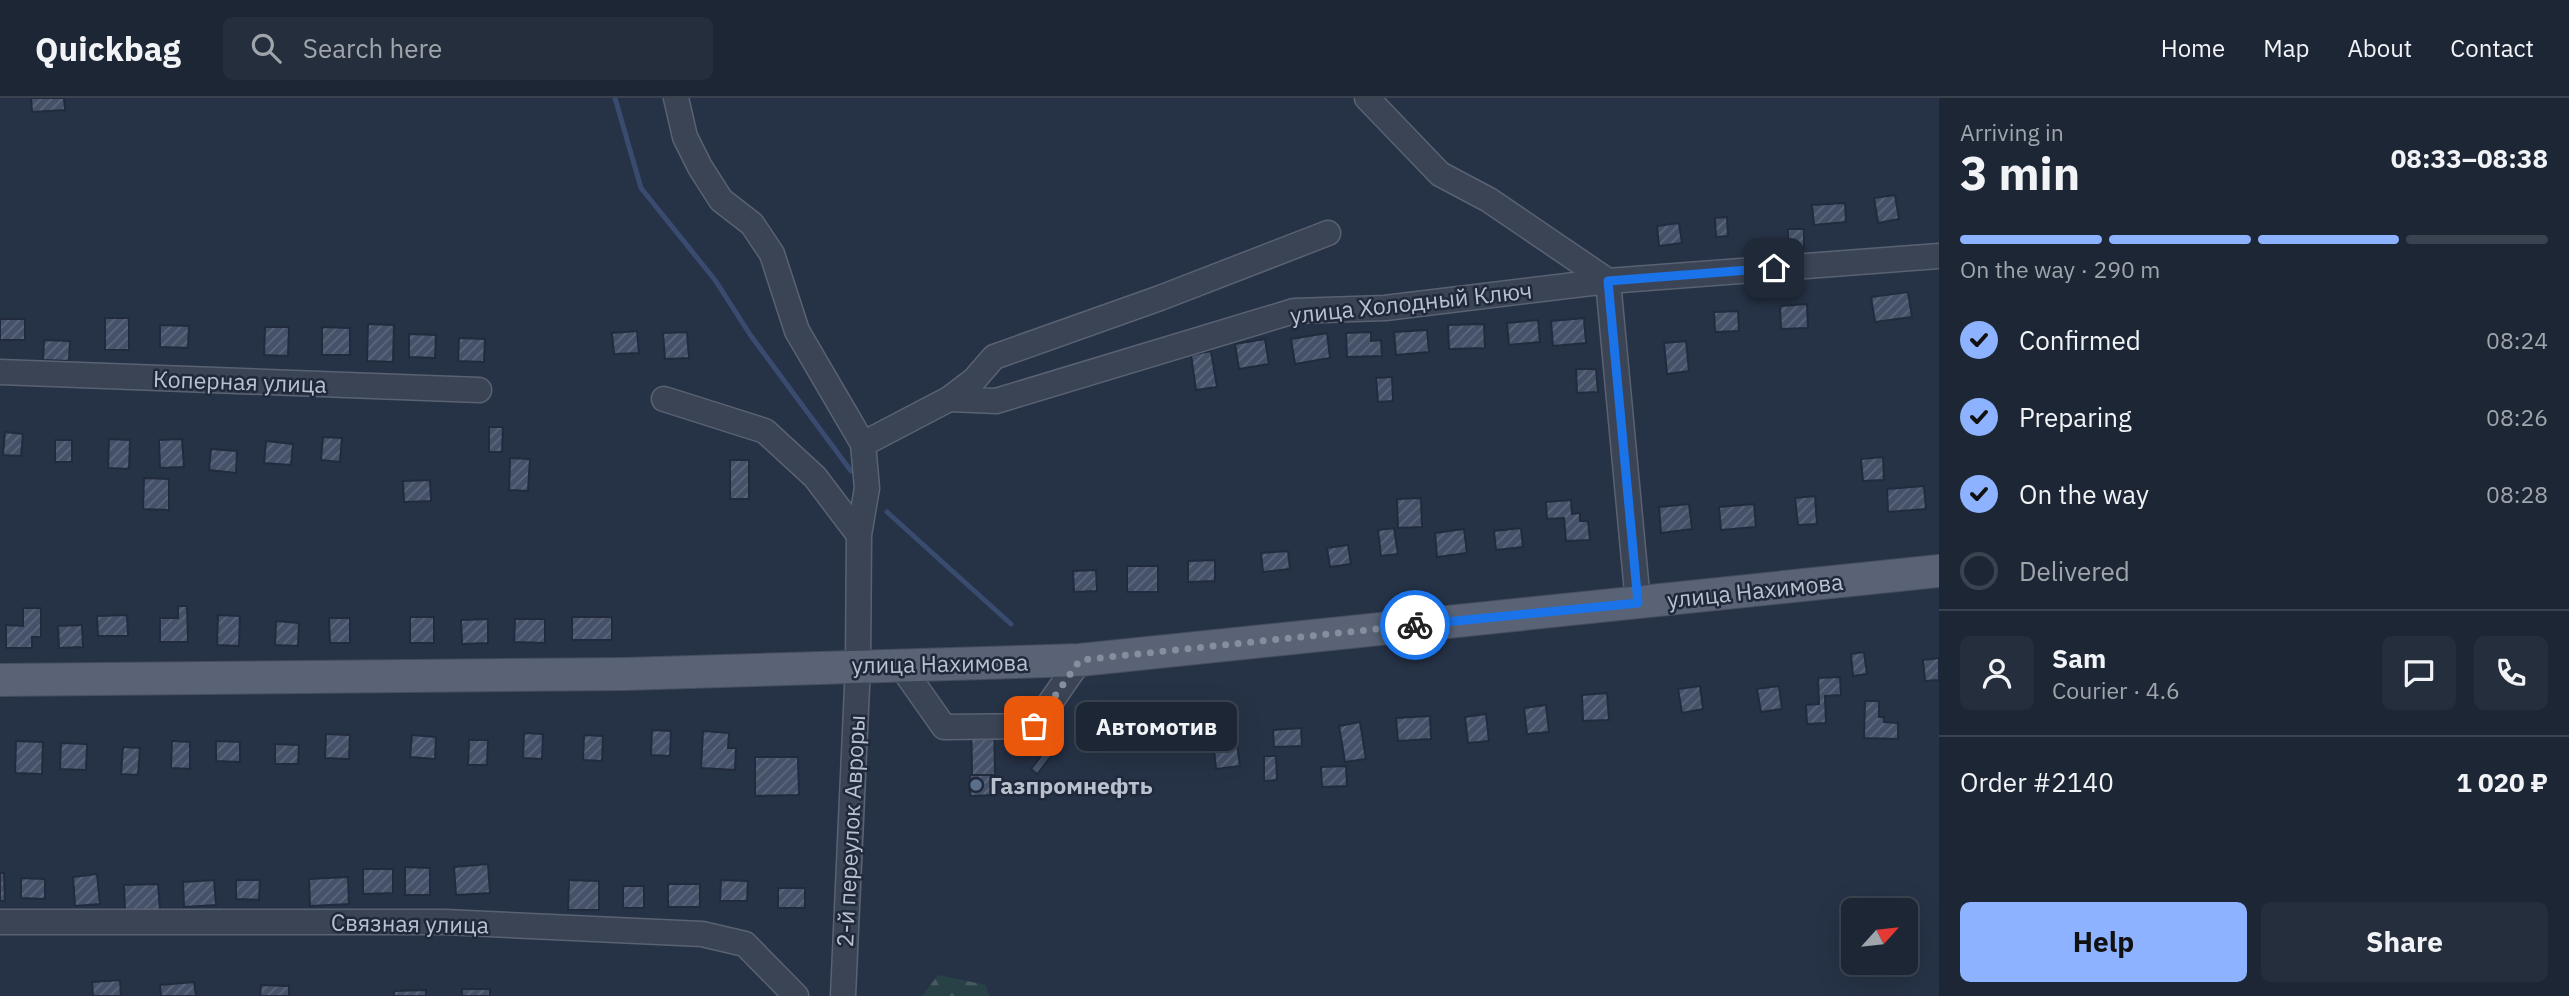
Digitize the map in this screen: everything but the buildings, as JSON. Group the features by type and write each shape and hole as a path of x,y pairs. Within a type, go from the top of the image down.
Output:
{"main road":[{"name":"улица Нахимова","path":"0,680 625,674 1080,660 1939,571"}],"street":[{"path":"676,98 685,137 701,167 721,200 752,223 772,254 797,331 863,444 949,399 974,380 995,357 1328,233"},
{"path":"1367,98 1440,174 1489,200 1608,281 1638,603"},
{"name":"улица Холодный Ключ","path":"949,399 996,401 1294,311 1385,309 1608,281 1939,256"},
{"name":"Коперная улица","path":"0,372 479,390"},
{"path":"664,399 765,431 815,477 859,536"},
{"name":"2-й переулок Авроры","path":"843,996 858,665 859,536 867,488 863,444"},
{"path":"901,666 944,727 1034,726 1080,660"},
{"name":"Связная улица","path":"0,922 446,922 702,934 745,944 796,996"}],"green space":[{"path":"938,975 986,985 989,996 922,996"}],"waterway":[{"path":"615,98 641,188 715,280 751,336 851,471"},
{"path":"887,512 1011,624"}],"way so far":[{"path":"1034,726 1080,660 1415,625"}],"place":[{"name":"Автомотив","path":"1034,726"},
{"name":"Газпромнефть","path":"976,785"}],"route":[{"path":"1415,625 1638,603 1608,281 1774,268"}]}
